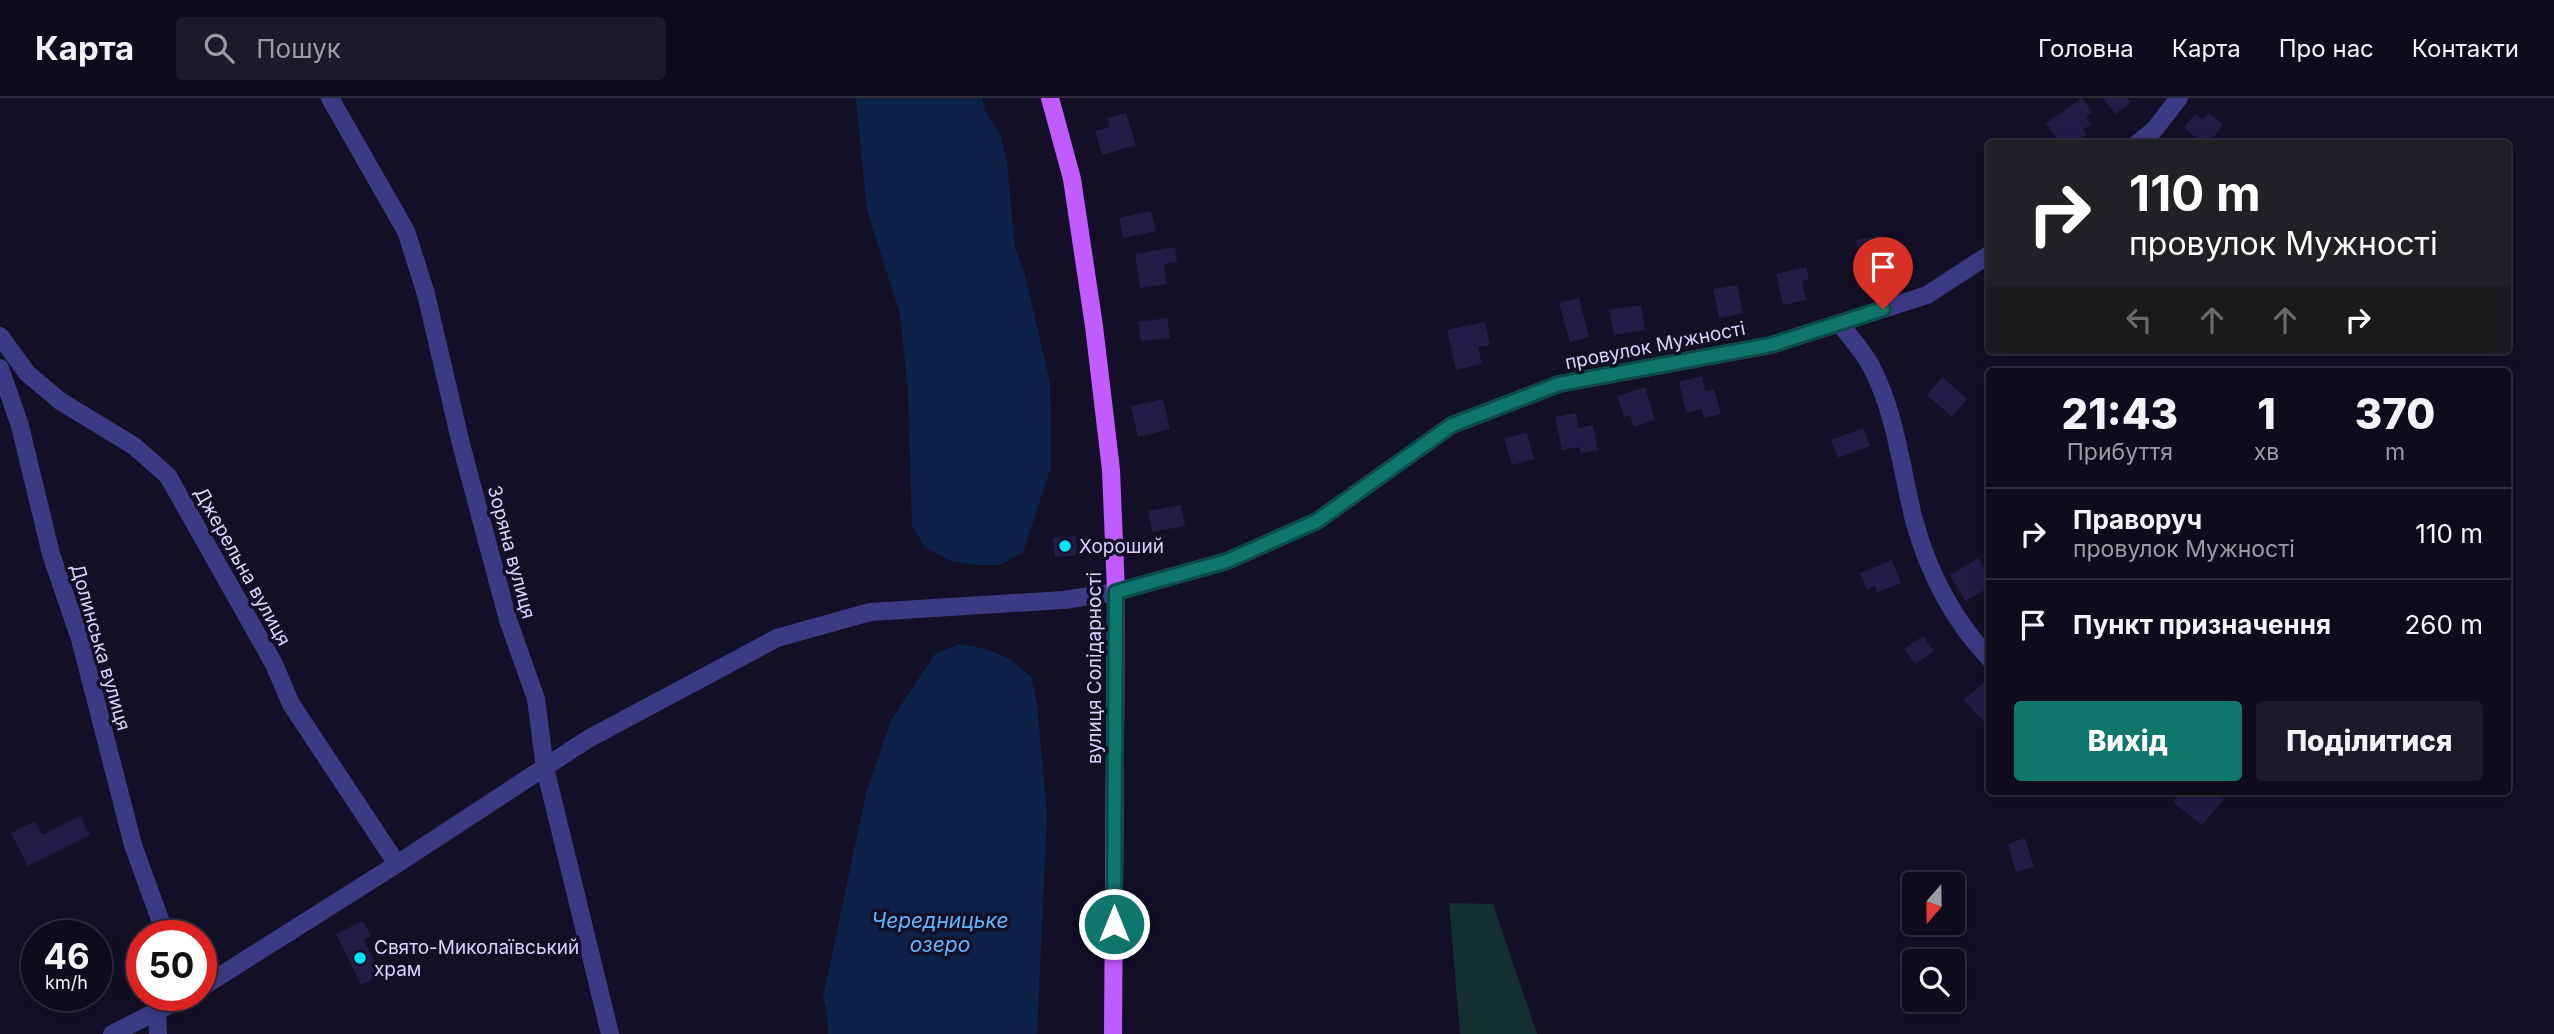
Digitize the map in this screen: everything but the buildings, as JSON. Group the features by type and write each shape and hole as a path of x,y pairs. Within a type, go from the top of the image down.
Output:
{"main road":[{"name":"вулиця Солідарності","path":"1050,98 1072,179 1094,326 1111,470 1116,592 1113,1034"}],"street":[{"name":"Зоряна вулиця","path":"330,98 406,231 426,294 461,444 505,606 536,699 545,768 610,1034"},
{"path":"2142,140 2154,130 2179,98"},
{"name":"провулок Мужності","path":"217,978 588,739 777,638 870,612 1065,600 1116,592 1227,561 1317,521 1452,425 1559,384 1771,345 1927,295 1986,257"},
{"path":"1839,323 1870,364 1889,409 1915,522 1939,589 1974,643 1986,655"},
{"name":"Джерельна вулиця","path":"0,336 27,373 60,401 134,446 168,476 274,664 291,704 397,864"},
{"name":"Долинська вулиця","path":"0,368 20,426 51,554 80,639 134,845 160,920"},
{"path":"112,1034 161,1011"},
{"path":"157,1013 158,1034"}],"green space":[{"path":"1449,903 1493,904 1537,1034 1460,1034"}],"water":[{"path":"856,98 982,98 985,111 1001,136 1007,163 1015,247 1025,275 1050,383 1051,467 1023,552 1000,565 974,565 949,560 925,547 912,526 908,392 900,314 867,210"},
{"name":"Чередницьке озеро","path":"959,644 987,649 1011,660 1031,677 1037,704 1047,815 1037,1034 828,1034 823,997 866,794 891,720 935,654"}],"place":[{"name":"Хороший","path":"1065,546"},
{"name":"Свято-Миколаївський храм","path":"360,958"}],"route":[{"path":"1114,924 1116,592 1227,561 1317,521 1452,425 1559,384 1771,345 1883,309"}]}
